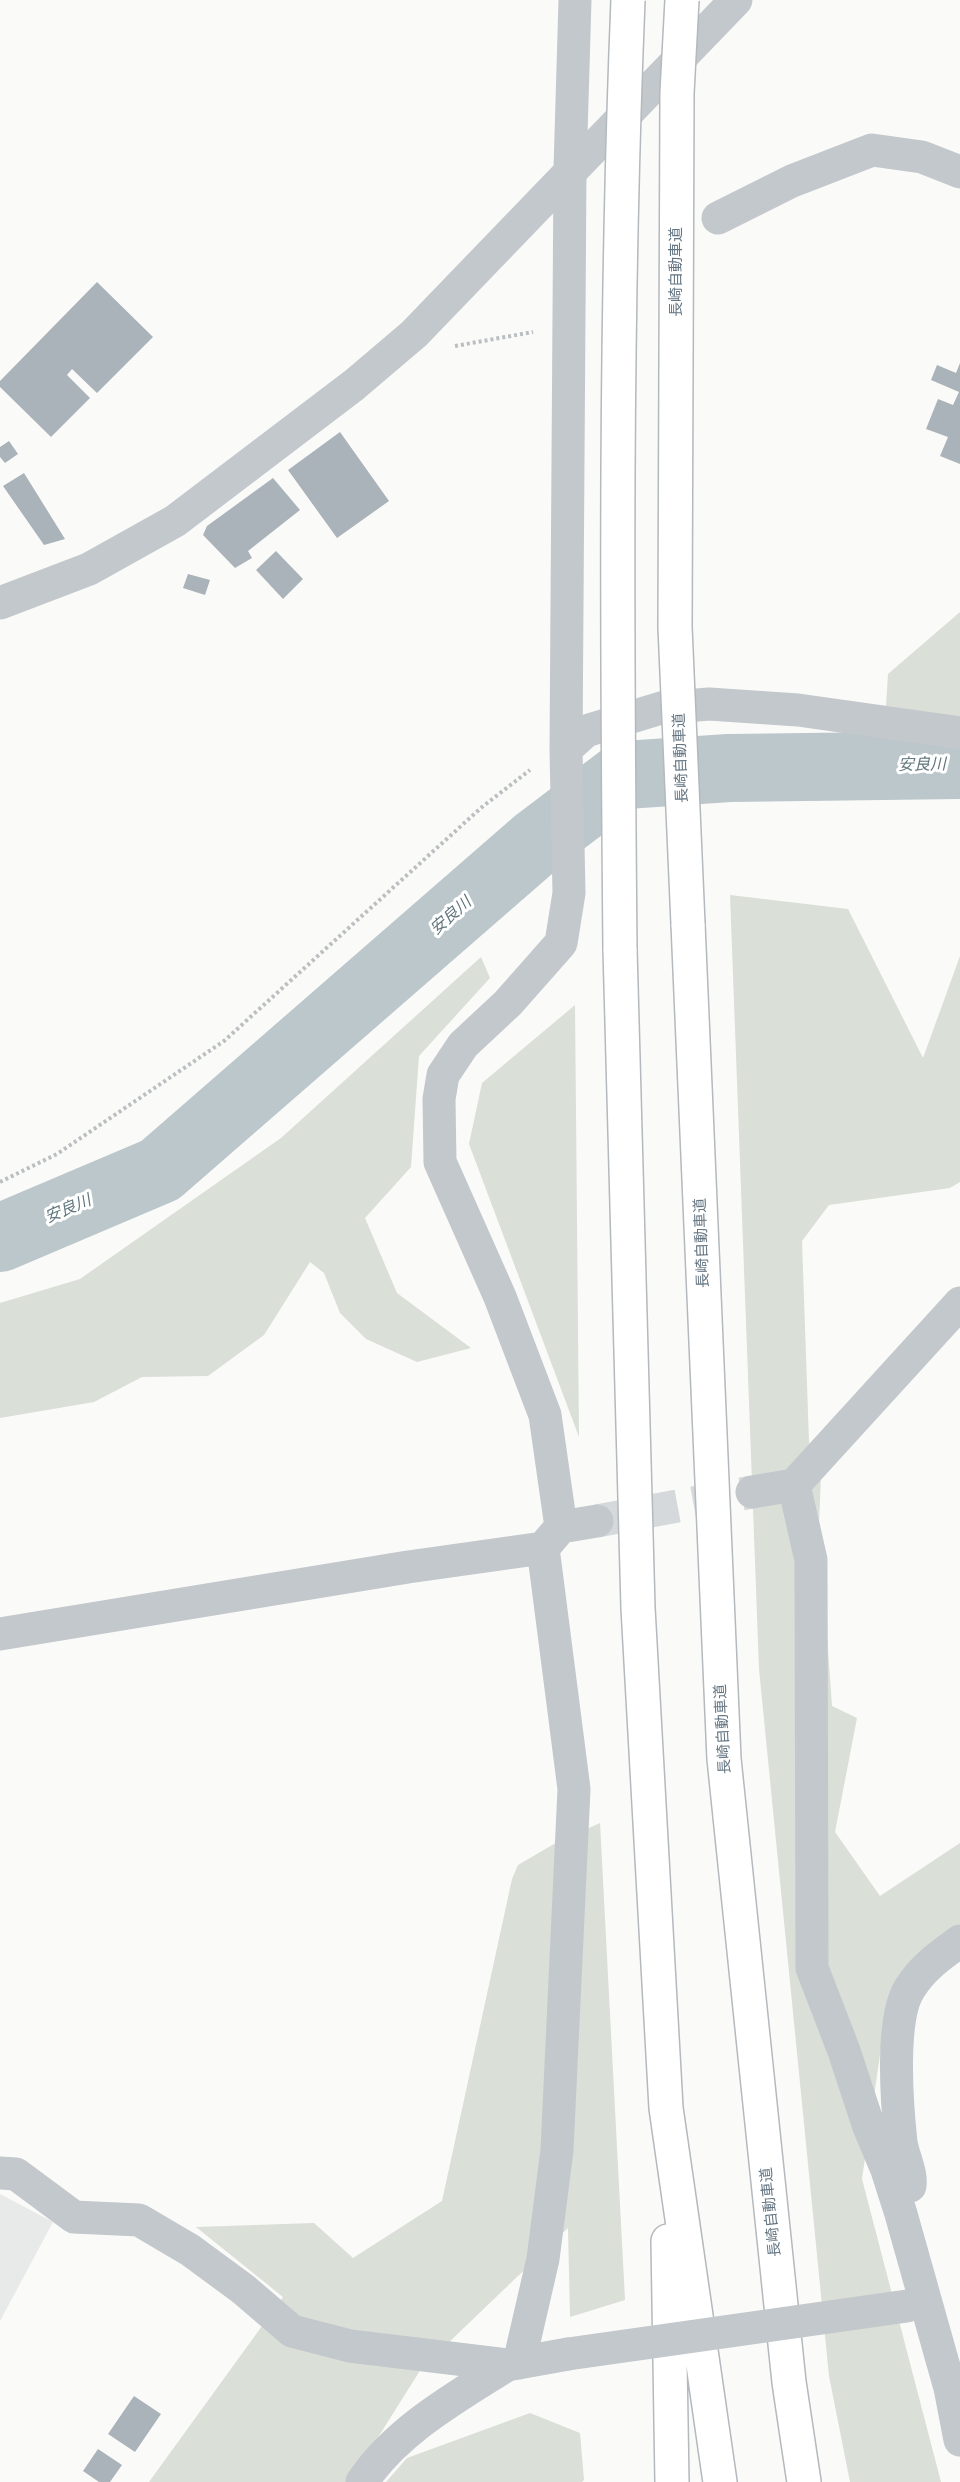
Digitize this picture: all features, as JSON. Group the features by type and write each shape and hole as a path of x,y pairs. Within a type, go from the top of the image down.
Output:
{"highway":[{"path":"628,0 624,93 617,634 620,949 638,1608 666,2108 672,2482"},
{"name":"長崎自動車道","path":"682,0 677,93 675,627 724,1759 789,2382 804,2482"},
{"path":"666,2108 720,2482"}],"street":[{"path":"362,2482 396,2442 449,2402 513,2364 543,2259 557,2150 574,1789 552,1537 545,1415 500,1297 440,1162 439,1099 443,1076 463,1045 508,1003 561,943 569,893 566,749 570,169 575,0"},
{"path":"0,603 89,569 175,521 354,385 414,334 570,169 735,0"},
{"path":"718,218 792,181 872,150 922,157 960,172"},
{"path":"566,749 586,731 661,708 709,704 798,710 960,733"},
{"path":"752,1492 794,1485 960,1303"},
{"path":"794,1485 811,1560 812,1968 844,2051 901,2214 918,2308 950,2388 960,2440"},
{"path":"0,1634 396,1569 552,1537 597,1521"},
{"path":"901,2214 911,2184 901,2143 897,2060 899,2022 908,1990 925,1967 960,1941"},
{"path":"0,2173 16,2174 74,2217 139,2220 190,2250 243,2289 292,2331 350,2346 513,2364 568,2354 918,2308"}],"path":[{"path":"414,334 453,346 570,325"},
{"path":"0,1182 57,1154 224,1041 482,807 528,771 566,749"}],"shaded area":[{"path":"960,612 960,717 886,706 888,674"},
{"path":"730,895 848,909 923,1058 960,956 960,1182 950,1188 829,1205 802,1241 809,1442 821,1476 819,1523 832,1706 857,1718 835,1832 880,1896 960,1843 960,1928 888,2000 862,2179 941,2482 850,2482 829,2376 759,1669"},
{"path":"481,957 490,978 419,1056 411,1167 365,1218 397,1293 471,1348 417,1362 366,1339 340,1313 324,1273 310,1262 264,1335 208,1376 142,1377 94,1402 0,1418 0,1303 80,1279 281,1138"},
{"path":"575,1005 579,1437 469,1144 482,1083"},
{"path":"600,1823 625,2300 570,2317 568,2228 421,2369 350,2482 149,2482 283,2297 196,2227 314,2223 353,2258 442,2201 512,1879 518,1865 554,1844"},
{"path":"0,2194 53,2222 0,2321"},
{"path":"530,2413 580,2433 584,2480 582,2482 386,2482 407,2458"}],"building":[{"path":"97,282 153,337 97,393 72,369 67,375 90,398 51,437 0,387 0,381"},
{"path":"960,363 960,464 940,456 948,437 926,429 938,399 953,405 959,392 931,380 937,365 956,373"},
{"path":"340,432 389,501 337,538 288,470"},
{"path":"9,441 18,454 5,463 0,457 0,447"},
{"path":"24,473 65,539 44,545 3,486"},
{"path":"273,478 300,510 248,551 252,558 235,568 203,535 207,526"},
{"path":"276,551 303,579 283,599 256,570"},
{"path":"188,574 210,580 205,595 183,588"},
{"path":"134,2396 161,2414 135,2452 108,2434"},
{"path":"98,2449 122,2465 110,2482 99,2482 83,2471"}],"waterway":[{"name":"安良川","path":"0,1238 160,1170 538,841 625,775 729,768 960,765"}],"tunnel":[{"path":"597,1521 752,1492"}]}
